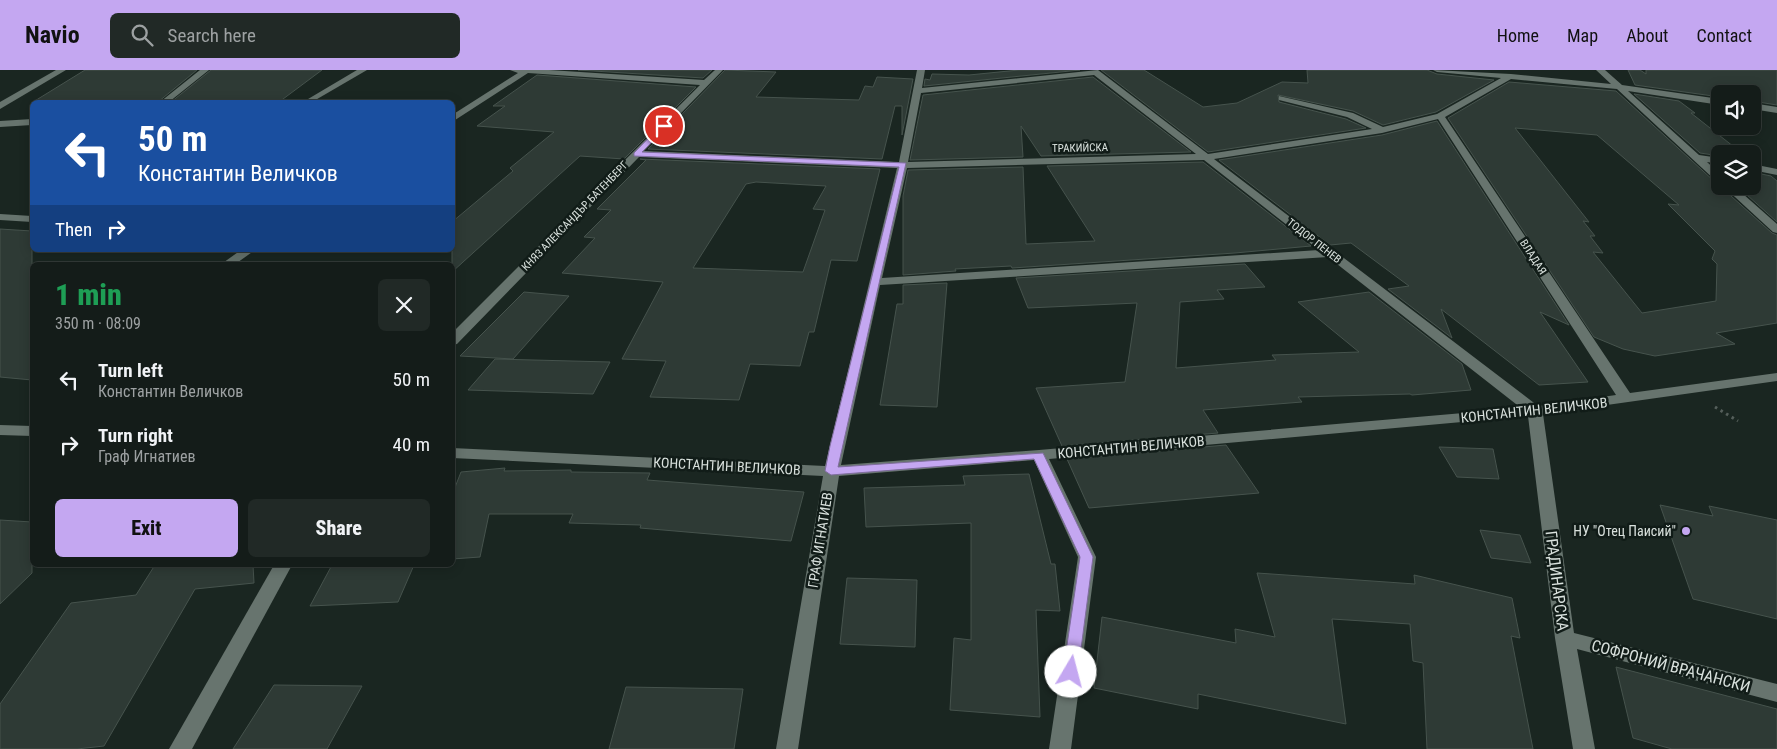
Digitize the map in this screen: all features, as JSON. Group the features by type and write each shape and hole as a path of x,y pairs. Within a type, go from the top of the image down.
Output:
{"street":[{"path":"0,106 62,70"},
{"path":"167,100 205,70"},
{"path":"310,100 363,70"},
{"path":"514,70 707,83"},
{"name":"КНЯЗ АЛЕКСАНДЪР БАТЕНБЕРГ","path":"455,338 719,70"},
{"name":"ГРАФ ИГНАТИЕВ","path":"787,749 831,471 903,165 921,70"},
{"path":"1437,70 1617,87 1711,101"},
{"path":"1600,70 1711,172"},
{"path":"455,117 528,71"},
{"path":"917,91 1095,71"},
{"name":"ТОДОР ПЕНЕВ","path":"1095,71 1535,412"},
{"name":"ТРАКИЙСКА","path":"636,154 903,165 1206,157 1382,130 1440,116 1511,76"},
{"path":"1282,98 1350,115 1382,130"},
{"path":"1761,107 1777,110"},
{"name":"ВЛАДАЯ","path":"1440,116 1626,399"},
{"path":"0,124 30,122"},
{"path":"1695,157 1711,160"},
{"path":"1761,169 1777,172"},
{"path":"1738,195 1777,230"},
{"path":"0,217 30,219"},
{"path":"231,262 246,252"},
{"path":"876,282 1330,253"},
{"name":"КОНСТАНТИН ВЕЛИЧКОВ","path":"455,453 831,471 1535,412 1777,377"},
{"name":"ГРАДИНАРСКА","path":"1535,412 1565,638 1584,749"},
{"path":"0,430 30,431"},
{"path":"1039,455 1086,557 1060,749"},
{"path":"180,749 282,567"},
{"name":"СОФРОНИЙ ВРАЧАНСКИ","path":"1565,638 1777,693"}],"building":[{"path":"85,70 197,70 160,100 36,100"},
{"path":"211,70 322,70 282,100 174,100"},
{"path":"578,70 712,70 703,78"},
{"path":"725,70 776,72 756,97 859,100 865,86 873,87 877,77 913,79 902,135 902,106 895,106 882,159 648,149"},
{"path":"1019,70 1080,70 924,86 925,79 930,80 932,74 969,75"},
{"path":"1101,70 1144,70 1203,107 1237,103 1282,82 1308,83 1307,70 1427,70 1437,74 1494,80 1436,112 1383,125 1353,111 1278,95 1279,102 1346,119 1366,128 1208,152"},
{"path":"1628,70 1640,70 1646,74 1646,70 1777,70 1777,105 1761,102 1761,85 1711,85 1711,96 1635,85"},
{"path":"537,75 696,87 624,159 580,156 455,269 455,262 452,262 452,252 455,252 455,219 513,171 510,168 554,132 477,126 505,106 493,106"},
{"path":"1093,77 1191,152 1041,156 1021,126 1023,157 910,160 923,95"},
{"path":"1509,82 1616,91 1711,178 1711,195 1730,195 1772,233 1777,235 1777,323 1716,333 1735,344 1655,356 1623,349 1594,337 1448,118","holes":["1515,128 1597,135 1679,205 1668,204 1715,251 1712,259 1717,264 1716,301 1642,313 1593,252 1603,253 1590,236 1595,236 1583,221 1589,222"]},
{"path":"1634,94 1679,101 1711,129 1711,135 1719,135 1732,145 1711,145 1711,155 1700,153"},
{"path":"1437,121 1569,325 1540,312 1588,382 1539,385 1441,309 1452,338 1388,289 1409,286 1351,243 1330,245 1219,160 1382,135"},
{"path":"640,159 880,169 857,261 831,260 814,332 809,332 800,366 750,364 739,400 650,397 666,361 622,359 663,282 562,273 595,238 584,237 611,210 597,209 646,160","holes":["756,182 826,186 813,209 825,210 803,272 693,268 746,184"]},
{"path":"1203,162 1311,246 1012,268 1011,266 955,269 956,271 903,275 903,196 908,170 1023,167 1026,244 1095,241 1047,166"},
{"path":"1761,174 1771,176 1777,181 1777,222 1747,195 1761,195"},
{"path":"0,229 30,231 32,262 30,262 30,380 0,377"},
{"path":"1245,264 1265,287 1217,290 1224,299 1180,302 1176,368 1276,360 1272,355 1359,352 1298,302 1369,292 1462,364 1471,390 1412,395 1298,397 1302,402 1203,410 1218,433 1062,446 1036,388 1125,382 1137,303 1028,308 1016,278"},
{"path":"947,283 937,407 880,405 897,304 903,304 903,285"},
{"path":"524,292 569,296 513,359 460,356"},
{"path":"495,359 610,362 593,394 468,390"},
{"path":"1226,445 1259,493 1089,508 1067,459"},
{"path":"1439,447 1493,449 1499,479 1457,477"},
{"path":"505,468 504,471 571,470 571,472 650,473 647,480 804,492 791,541 640,528 641,525 569,523 573,514 489,514 480,557 455,559 455,487 461,472"},
{"path":"1029,474 1051,564 1055,564 1060,611 1036,610 1040,717 950,710 954,638 971,640 971,523 866,527 864,488 965,485 963,476"},
{"path":"1660,505 1713,516 1709,506 1777,520 1777,619 1693,599"},
{"path":"0,520 30,522 30,567 32,567 32,573 0,604"},
{"path":"1480,530 1520,535 1531,563 1491,558"},
{"path":"154,567 253,567 254,583 195,589 104,746 77,749 0,749 0,704 71,603 136,595"},
{"path":"331,567 413,567 398,602 310,606"},
{"path":"1257,573 1415,584 1414,575 1512,598 1520,638 1511,636 1533,749 1427,749 1423,663 1413,661 1410,624 1332,619 1346,724 1198,694 1198,709 1094,688 1102,617 1236,643 1235,629 1275,637"},
{"path":"847,578 917,580 915,647 840,644"},
{"path":"1616,667 1777,709 1777,749 1672,749 1633,738"},
{"path":"274,685 362,686 327,749 233,749"},
{"path":"626,687 743,689 734,749 609,749"}],"place":[{"name":"НУ \"Отец Паисий\"","path":"1686,531"}],"route":[{"path":"664,126 636,154 903,165 831,471 1039,455 1086,557 1071,672"}]}
